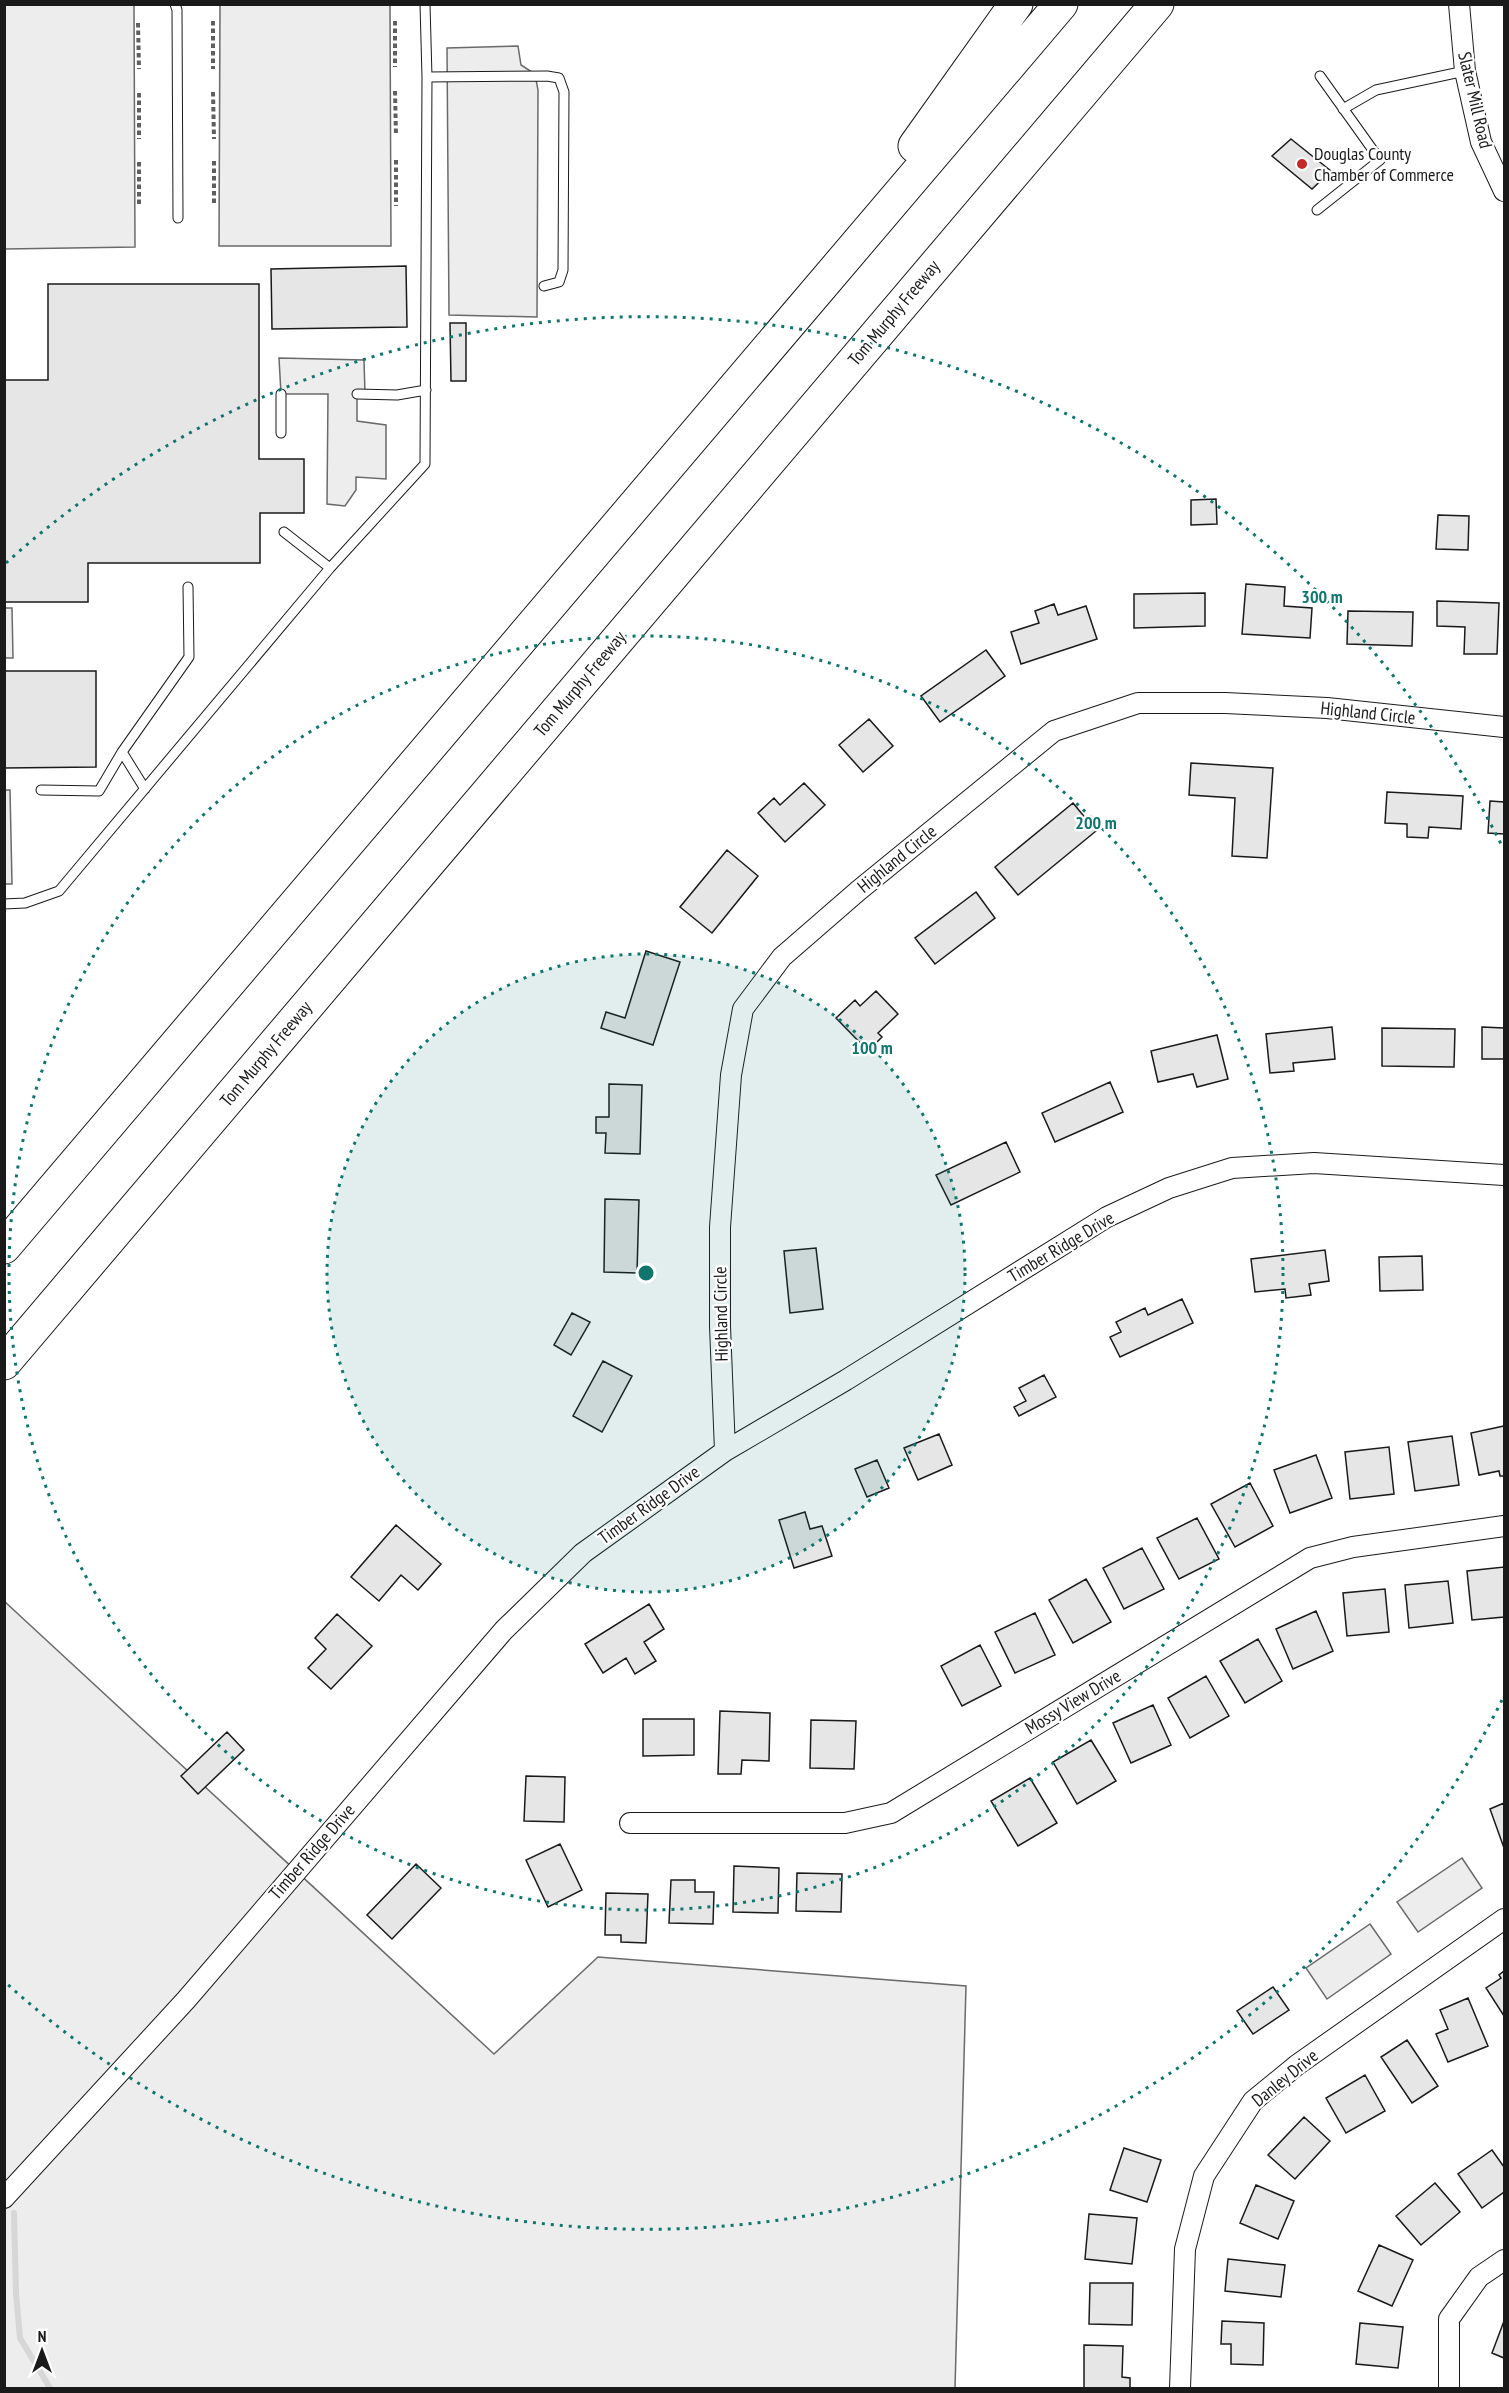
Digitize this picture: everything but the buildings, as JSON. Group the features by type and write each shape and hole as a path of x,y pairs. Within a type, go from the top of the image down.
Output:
{"highway":[{"path":"785,328 1016,4"},
{"path":"4,1247 1061,4"},
{"name":"Tom Murphy Freeway","path":"4,1363 1157,4"}],"street":[{"name":"Slater Mill Road","path":"1459,4 1465,72 1481,142 1504,191"},
{"name":"Highland Circle","path":"725,1451 720,1326 720,1227 731,1076 743,1009 782,957 858,891 1054,731 1138,704 1225,704 1327,708 1504,727"},
{"name":"Timber Ridge Drive","path":"4,2198 186,2000 504,1630 583,1553 725,1451 846,1380 1107,1217 1169,1188 1232,1168 1314,1163 1504,1175"},
{"name":"Mossy View Drive","path":"630,1823 845,1823 891,1813 1310,1558 1353,1547 1504,1526"},
{"name":"Danley Drive","path":"1180,2388 1185,2249 1204,2176 1252,2101 1297,2065 1504,1919"},
{"path":"1449,2388 1449,2319 1479,2277 1504,2260"}],"lane":[{"path":"4,903 25,903 59,891 330,568 425,464 427,77 425,4"},
{"path":"177,6 178,218"},
{"path":"1343,109 1376,90 1465,72"},
{"path":"427,77 547,76 559,78 564,92 562,270 559,282 544,286"},
{"path":"1317,210 1380,160 1320,76"},
{"path":"357,394 397,395 426,390"},
{"path":"281,394 281,433"},
{"path":"284,532 330,568"},
{"path":"41,790 99,791 122,752 189,657 188,586"},
{"path":"122,752 145,789"}],"path":[{"path":"213,21 213,69"},
{"path":"396,21 396,67"},
{"path":"138,23 139,69"},
{"path":"396,91 396,136"},
{"path":"213,92 214,139"},
{"path":"139,93 139,139"},
{"path":"396,160 396,206"},
{"path":"214,161 214,206"},
{"path":"139,162 139,207"}],"shaded area":[{"path":"4,5 134,5 135,247 5,249"},
{"path":"220,5 390,5 391,246 219,246"},
{"path":"518,46 521,65 535,74 538,90 537,317 449,315 447,48"},
{"path":"279,358 364,360 365,394 357,394 357,421 386,425 386,479 356,477 356,490 345,506 327,504 328,394 281,394"},
{"path":"5,608 12,608 13,658 5,658"},
{"path":"5,790 10,790 12,884 5,884"},
{"path":"4,1601 494,2054 598,1957 966,1986 955,2388 5,2388"},
{"path":"1462,1858 1482,1888 1418,1932 1397,1902"},
{"path":"1370,1924 1391,1954 1327,1999 1306,1968"}],"waterway":[{"path":"14,2213 16,2293 20,2338 50,2388"}],"place":[{"name":"Douglas County Chamber of Commerce","path":"1302,164"}]}
